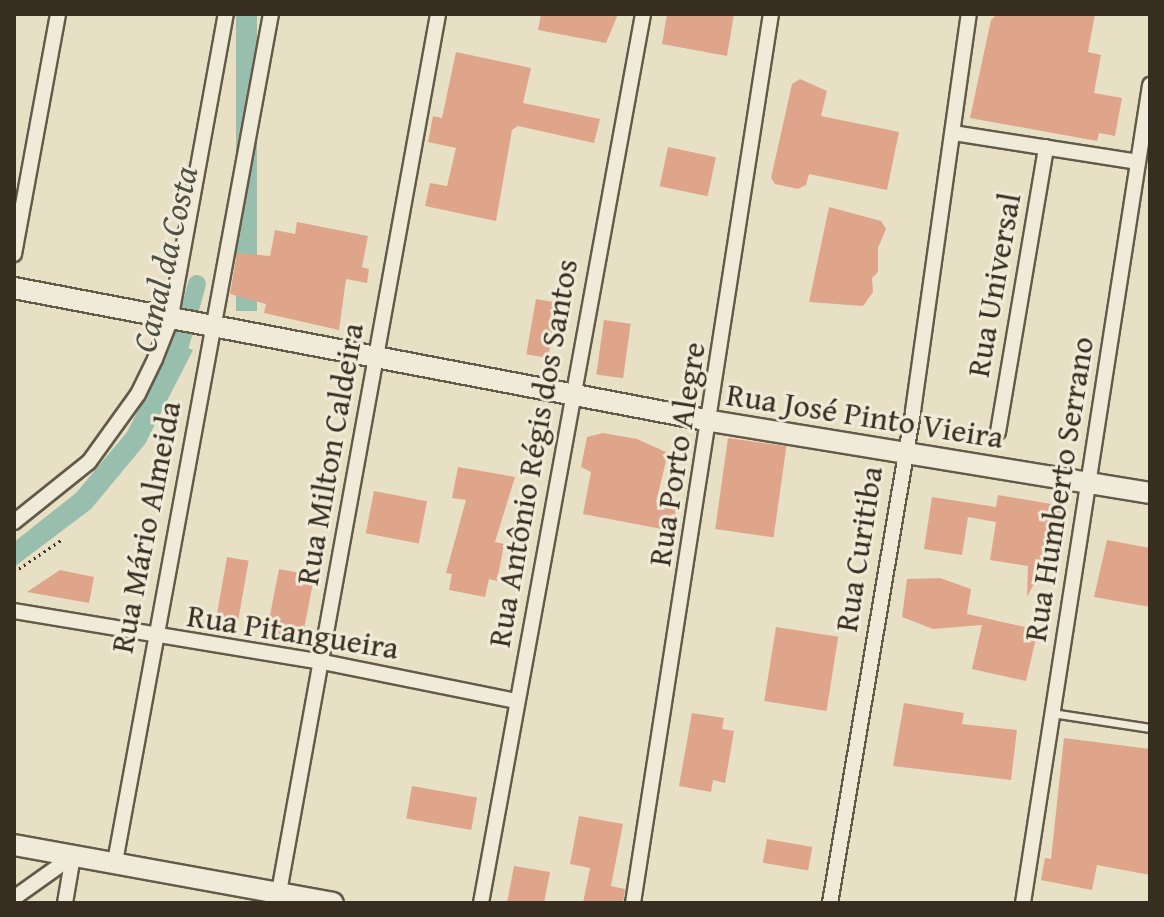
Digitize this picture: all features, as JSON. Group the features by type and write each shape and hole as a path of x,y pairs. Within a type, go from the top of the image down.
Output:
{"street":[{"path":"14,254 58,14"},
{"path":"14,522 79,471 114,432 138,394 173,321 226,14"},
{"name":"Rua Mário Almeida","path":"115,862 207,328 271,14"},
{"name":"Rua Milton Caldeira","path":"278,898 438,14"},
{"name":"Rua Antônio Régis dos Santos","path":"481,903 570,395 643,14"},
{"name":"Rua Porto Alegre","path":"633,903 711,421 771,14"},
{"name":"Rua Curitiba","path":"830,903 904,452 969,14"},
{"name":"Rua Humberto Serrano","path":"1023,903 1150,85"},
{"path":"953,133 1138,162"},
{"name":"Rua Universal","path":"998,432 1046,147"},
{"name":"Rua José Pinto Vieira","path":"14,288 207,328 711,421 1150,493"},
{"name":"Rua Pitangueira","path":"14,611 153,638 323,662 516,701"},
{"path":"14,845 115,862 278,898 333,903"},
{"path":"14,898 73,856"},
{"path":"65,903 73,856"}],"lane":[{"path":"1052,713 1150,728"}],"path":[{"path":"14,572 61,540"}],"shaded area":[{"path":"236,14 257,14 257,311 236,311"},
{"path":"173,342 193,350 145,444 91,509 14,567 14,542 76,493 127,432"}],"building":[{"path":"541,14 618,14 606,43 538,30"},
{"path":"667,14 734,14 727,56 662,44"},
{"path":"997,14 1095,14 1088,52 1101,55 1094,93 1122,98 1115,136 1099,133 1097,141 970,118 991,20"},
{"path":"456,52 531,68 523,103 600,119 594,143 518,126 512,130 496,221 425,206 430,183 447,186 456,148 428,142 433,116 442,118"},
{"path":"800,79 827,91 821,116 899,132 887,190 809,174 806,185 798,189 775,184 771,178 792,84"},
{"path":"668,147 716,157 708,196 660,186"},
{"path":"829,207 881,221 886,229 878,248 878,272 872,278 873,292 863,306 809,302"},
{"path":"297,222 368,236 362,267 369,269 367,283 346,279 339,330 264,313 266,304 230,294 237,253 270,256 275,230 295,234"},
{"path":"536,299 558,303 548,358 526,354"},
{"path":"604,320 631,324 623,378 596,374"},
{"path":"603,433 637,439 668,453 656,502 677,506 672,531 583,514 591,472 581,467 587,437"},
{"path":"728,438 786,446 774,537 715,529"},
{"path":"458,467 515,477 495,542 504,544 497,581 489,579 485,597 449,590 452,574 446,573 466,500 452,498"},
{"path":"374,491 427,501 419,544 366,533"},
{"path":"998,495 1063,506 1058,533 1046,531 1046,561 1027,597 1028,566 990,560 996,522 968,517 962,555 924,549 932,497 996,507"},
{"path":"1107,540 1150,548 1150,607 1094,597"},
{"path":"227,557 249,561 237,628 215,624"},
{"path":"279,569 314,576 301,646 265,639"},
{"path":"60,570 94,577 89,603 27,592"},
{"path":"940,578 971,589 967,614 1038,630 1026,681 972,669 982,625 933,629 902,617 907,579"},
{"path":"776,627 838,637 826,711 764,701"},
{"path":"904,703 964,713 962,724 1017,730 1011,780 893,766"},
{"path":"692,713 724,718 722,729 734,731 725,783 713,780 711,792 679,786"},
{"path":"1064,738 1150,749 1150,875 1097,865 1092,890 1041,880 1045,858 1051,859"},
{"path":"412,786 477,797 471,830 406,818"},
{"path":"579,816 623,824 611,886 625,889 623,903 583,903 590,868 570,864"},
{"path":"767,839 812,847 808,871 763,863"},
{"path":"514,866 550,872 544,903 507,903"}],"waterway":[{"name":"Canal da Costa","path":"174,367 197,284"}]}
